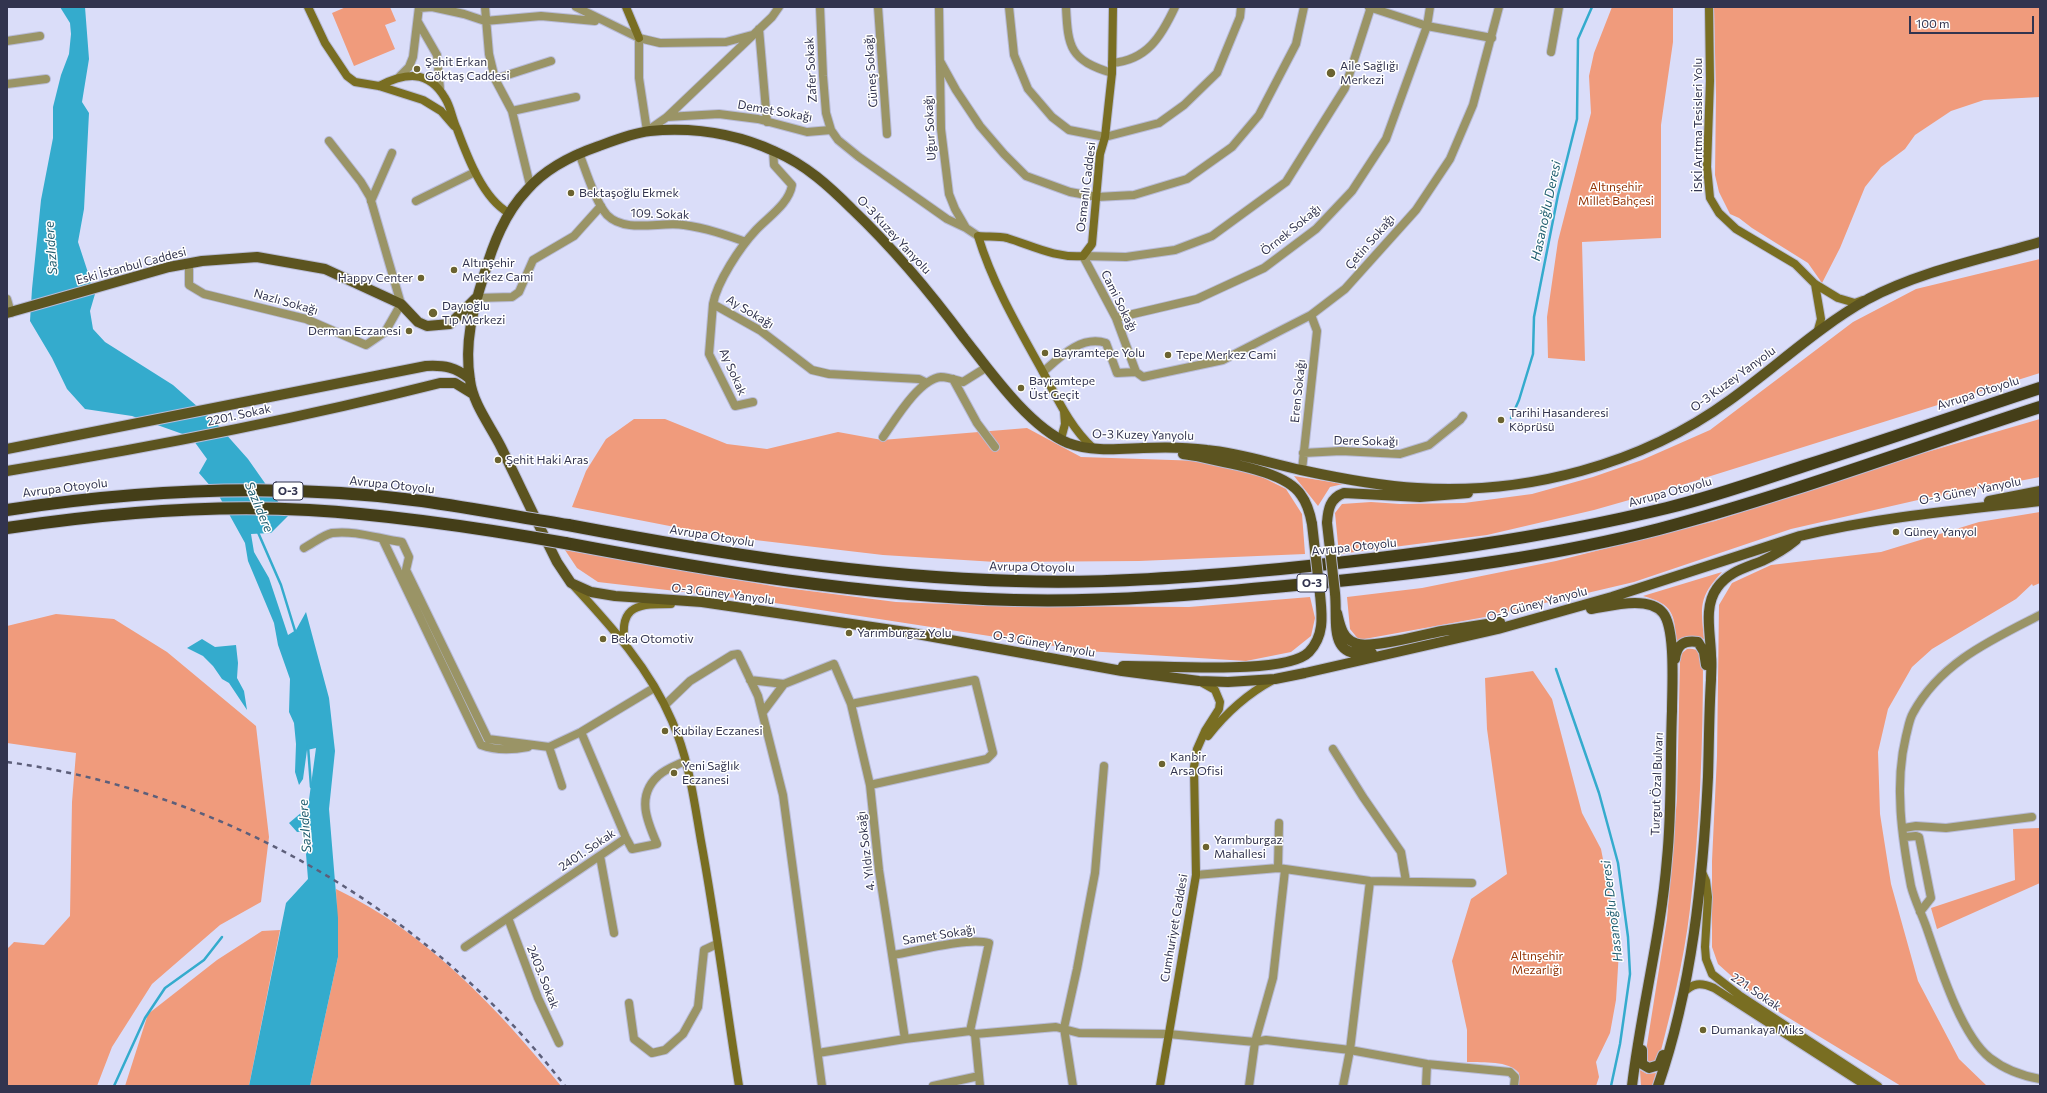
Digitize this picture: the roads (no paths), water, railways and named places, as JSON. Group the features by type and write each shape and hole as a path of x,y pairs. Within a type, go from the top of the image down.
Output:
{"highway":[{"name":"Avrupa Otoyolu","path":"7,510 75,500 163,492 273,491 421,501 738,555 874,573 974,580 1103,582 1253,571 1467,548 1561,532 1622,519 1747,485 2040,388"},
{"name":"O-3","path":"7,528 119,513 191,509 309,510 419,520 564,543 742,575 922,596 1051,601 1212,594 1442,570 1546,553 1611,540 1733,508 2040,407"}],"main road":[{"path":"308,7 322,36 347,76 355,82 379,86 428,102 441,111 457,129"},
{"path":"626,7 639,38"},
{"name":"Osmanlı Caddesi","path":"1083,256 1092,244 1100,154 1104,137 1112,73 1113,7"},
{"name":"İSKİ Arıtma Tesisleri Yolu","path":"1709,7 1707,168 1710,198 1719,213 1736,229 1795,264 1815,284 1838,298 1855,303 1871,298"},
{"path":"379,86 400,76 415,76 428,80 440,89 448,104 475,172 491,199 499,207 509,213"},
{"path":"399,93 395,84 400,76"},
{"path":"428,102 436,100 440,89"},
{"name":"O-3 Kuzey Yanyolu","path":"470,379 468,341 476,298 488,262 509,213 530,185 579,153 618,139 648,131 689,131 730,136 773,150 792,159 823,180 863,219 914,273 987,368 1028,413 1045,430 1071,444 1110,450 1147,448 1211,450 1302,470 1379,484 1419,488 1506,486 1567,474 1624,456 1657,443 1712,413 1842,314 1871,298 1899,284 2040,242"},
{"path":"1083,256 1069,257 1045,252 1005,238 978,236 985,258 1006,305 1064,411 1093,448"},
{"name":"Eski İstanbul Caddesi","path":"9,313 169,267 189,263 257,257 325,269 401,304 418,322 427,326 450,324 476,298"},
{"path":"1815,284 1821,319 1817,333"},
{"name":"2201. Sokak","path":"7,449 231,406 426,366 454,368 470,379"},
{"path":"470,379 473,394 557,562 571,583 625,644 665,705 673,722 693,792 739,1086"},
{"name":"2201. Sokak","path":"7,471 121,453 251,426 440,383 455,383 473,394"},
{"path":"1061,439 1065,424 1064,411"},
{"path":"1099,667 1252,666 1286,663 1308,653 1316,643 1322,623 1312,524 1308,508 1301,494 1289,483 1277,476 1196,456 1110,450"},
{"path":"1498,629 1467,633 1376,652 1354,654 1345,651 1340,645 1336,630 1337,613 1327,523 1328,511 1332,502 1337,496 1344,493 1420,498 1456,495 1506,486"},
{"name":"O-3 Güney Yanyolu","path":"571,583 591,592 615,596 702,602 906,632 1099,667 1199,681 1228,682 1275,679 1498,629 1536,617 1612,597 1800,536 2040,491"},
{"path":"1904,516 2040,501"},
{"path":"1658,1086 1668,1056 1682,994 1696,916 1708,777 1712,657 1709,614 1716,589 1725,579 1738,570 1784,550 1800,536"},
{"path":"625,644 623,632 625,620 631,610 640,605 702,602"},
{"name":"Turgut Özal Bulvarı","path":"1536,617 1631,603 1650,604 1663,612 1670,625 1672,683 1667,858 1649,987 1632,1086"},
{"path":"1337,613 1344,634 1349,640 1360,645 1376,644 1442,631 1536,617"},
{"path":"1672,683 1677,647 1686,641 1698,642 1704,652 1706,662 1709,719"},
{"name":"Cumhuriyet Caddesi","path":"1198,749 1230,710 1251,694 1275,679"},
{"name":"Cumhuriyet Caddesi","path":"1160,1086 1196,875 1193,786 1194,767 1198,749 1205,731 1219,709 1220,702 1215,690 1199,681"},
{"name":"221. Sokak","path":"1701,869 1706,881 1708,897 1705,932 1706,959 1712,974 1739,995 1878,1086"},
{"name":"221. Sokak","path":"1682,994 1696,984 1704,984 1714,988 1866,1086"},
{"path":"1649,987 1641,1059 1642,1064 1649,1068 1659,1065 1661,1061 1673,1018 1682,994"}],"street":[{"path":"485,7 489,54 495,78 512,111 530,185"},
{"path":"576,7 602,22 639,38 660,43 726,42 756,32"},
{"path":"639,38 639,78 648,131 667,117 780,7"},
{"name":"Zafer Sokak","path":"820,7 826,113 831,130"},
{"name":"Güneş Sokağı","path":"878,7 887,134"},
{"name":"Uğur Sokağı","path":"939,7 941,129 945,171 949,194 955,209 966,228 978,236"},
{"path":"1009,7 1014,55 1028,89 1052,117 1069,130 1104,137 1159,122 1184,106 1216,73 1240,17 1241,7"},
{"path":"1066,7 1067,23 1072,50 1082,60 1094,68 1112,73"},
{"path":"1112,62 1124,62 1144,53 1161,33 1175,7"},
{"path":"940,60 956,90 980,126 1004,154 1026,176 1070,192 1097,197 1134,194 1187,179 1232,147 1259,115 1296,44 1304,7"},
{"path":"1083,256 1126,257 1175,250 1212,236 1286,182 1345,88 1370,7 1427,26 1492,38"},
{"name":"Örnek Sokağı","path":"1116,318 1197,299 1264,268 1316,229 1352,191 1386,139 1427,26 1430,7"},
{"name":"Çetin Sokağı","path":"1143,378 1223,360 1311,315 1345,289 1369,263 1400,225 1416,210 1450,159 1473,105 1499,7"},
{"path":"1551,52 1559,7"},
{"path":"400,76 409,67 413,57 419,8 438,9 464,14 485,21 541,16 571,17 602,22"},
{"path":"418,22 437,55 440,89"},
{"path":"756,32 768,122"},
{"path":"7,40 40,36"},
{"path":"495,78 551,61"},
{"path":"7,84 46,80"},
{"path":"512,111 576,97"},
{"name":"Demet Sokağı","path":"667,117 719,114 768,122 807,132 831,130"},
{"path":"831,130 838,140 859,157 947,219 966,228"},
{"path":"330,141 361,182 371,201 401,304"},
{"name":"Ay Sokağı","path":"773,150 774,165 792,185 791,192 746,242 715,294 713,304 761,331 812,370 829,374 919,379 927,383"},
{"path":"371,201 392,153"},
{"name":"109. Sokak","path":"579,153 601,206 608,215 623,224 683,225 715,231 746,242"},
{"path":"416,201 475,172"},
{"path":"476,298 512,297 516,295 519,292 534,260 574,236 601,206"},
{"name":"Cami Sokağı","path":"1083,256 1116,318 1136,372 1143,378"},
{"name":"Nazlı Sokağı","path":"189,263 189,285 204,294 306,319 366,345 385,332 401,304"},
{"path":"7,299 9,313"},
{"name":"Ay Sokak","path":"713,304 709,354 735,406 753,402"},
{"name":"Eren Sokağı","path":"1302,470 1317,331 1311,315"},
{"path":"1043,372 1065,352 1086,343 1098,341 1106,343 1117,373 1136,372"},
{"path":"883,437 910,400 927,383 941,377 963,382 987,368"},
{"path":"954,379 976,423 995,447"},
{"name":"Dere Sokağı","path":"1303,453 1341,451 1400,454 1429,445 1463,416"},
{"path":"304,548 331,534 370,535 383,540 402,542 409,557 406,570 488,739 549,747 580,732 654,688"},
{"path":"383,540 481,745 492,749 515,750 533,746"},
{"path":"2040,616 1994,638 1948,669 1930,686 1912,714 1902,754 1899,784 1912,886 1940,970 1968,1030 1990,1058 2011,1070 2040,1078"},
{"path":"665,705 690,682 719,662 732,655 738,654 763,712 783,795 822,1086"},
{"name":"4. Yıldız Sokağı","path":"784,684 834,664 851,704 870,785 879,870 905,1039"},
{"path":"750,680 784,684"},
{"path":"851,704 975,680 981,712 992,744 993,752 987,759 870,785"},
{"path":"763,712 784,684"},
{"name":"2401. Sokak","path":"466,947 626,838 580,732"},
{"path":"549,747 562,786"},
{"path":"1334,749 1363,797 1401,852 1406,880"},
{"path":"626,838 632,849 657,844 645,818 645,795 658,776 685,761"},
{"path":"1073,1086 1064,1028 1095,873 1104,766"},
{"path":"1904,828 1916,826 1946,828 2032,817"},
{"path":"1249,1086 1255,1042 1273,978 1281,869 1279,823"},
{"path":"1905,837 1919,837 1931,898 1920,912"},
{"path":"600,856 614,933"},
{"path":"1196,875 1281,869 1370,881 1406,880 1472,883"},
{"path":"1343,1086 1350,1050 1370,881"},
{"name":"2403. Sokak","path":"508,918 538,998 559,1043"},
{"name":"Samet Sokağı","path":"893,955 963,943 983,941 989,942 972,1033"},
{"path":"629,1003 634,1039 652,1053 665,1050 683,1034 698,1007 704,950 717,944"},
{"path":"818,1053 905,1039 1056,1027 1079,1033 1168,1034 1255,1042 1266,1040 1350,1050 1427,1064 1510,1072 1515,1077 1514,1086"},
{"path":"972,1033 980,1086"},
{"path":"1426,1086 1427,1064"},
{"path":"933,1086 979,1076"}],"water":[{"path":"60,7 85,7 89,59 82,102 89,113 84,209 78,242 95,294 90,311 93,329 105,342 173,385 216,423 248,459 288,516 271,533 251,534 254,552 269,578 288,635 296,630 306,612 329,698 335,751 329,809 338,918 338,957 310,1086 249,1086 286,903 308,879 306,854 313,844 308,831 297,832 289,823 308,807 316,748 307,750 303,779 299,785 295,772 296,744 294,723 289,712 290,679 278,645 274,623 248,561 245,543 219,496 199,473 207,459 191,437 132,416 85,409 67,389 52,358 30,321 41,200 53,138 53,107 61,75 69,54 71,34 70,23"},
{"path":"202,639 215,647 236,645 238,663 237,678 244,691 247,710 229,683 222,679 213,666 203,656 187,648"}],"waterway":[{"name":"Hasanoğlu Deresi","path":"1511,418 1519,400 1533,354 1534,317 1558,195 1577,119 1578,39 1592,7"},
{"name":"Sazlıdere","path":"257,530 281,585 296,634"},
{"name":"Hasanoğlu Deresi","path":"1556,669 1599,793 1618,863 1628,937 1630,974 1620,1044 1611,1086"},
{"name":"Sazlıdere","path":"308,746 311,787"},
{"path":"114,1086 145,1018 165,988 204,960 222,937"}],"railway":[{"path":"7,762 88,777 167,801 244,832 317,870 387,915 452,966 511,1024 565,1086"}],"place":[{"name":"Şehit Erkan Göktaş Caddesi","path":"417,69"},
{"name":"Aile Sağlığı Merkezi","path":"1331,73"},
{"name":"Bektaşoğlu Ekmek","path":"571,193"},
{"name":"Altınşehir Merkez Cami","path":"454,270"},
{"name":"Happy Center","path":"421,278"},
{"name":"Dayıoğlu Tıp Merkezi","path":"433,313"},
{"name":"Derman Eczanesi","path":"409,331"},
{"name":"Bayramtepe Yolu","path":"1045,353"},
{"name":"Tepe Merkez Cami","path":"1168,355"},
{"name":"Bayramtepe Üst Geçit","path":"1021,388"},
{"name":"Tarihi Hasanderesi Köprüsü","path":"1501,420"},
{"name":"Şehit Haki Aras","path":"498,460"},
{"name":"Güney Yanyol","path":"1896,532"},
{"name":"Yarımburgaz Yolu","path":"849,633"},
{"name":"Beka Otomotiv","path":"603,639"},
{"name":"Kubilay Eczanesi","path":"665,731"},
{"name":"Kanbir Arsa Ofisi","path":"1162,764"},
{"name":"Yeni Sağlık Eczanesi","path":"674,773"},
{"name":"Yarımburgaz Mahallesi","path":"1206,847"},
{"name":"Dumankaya Miks","path":"1703,1030"}],"park label":[{"name":"Altınşehir Millet Bahçesi","path":"1616,194"},
{"name":"Altınşehir Mezarlığı","path":"1537,963"}]}
